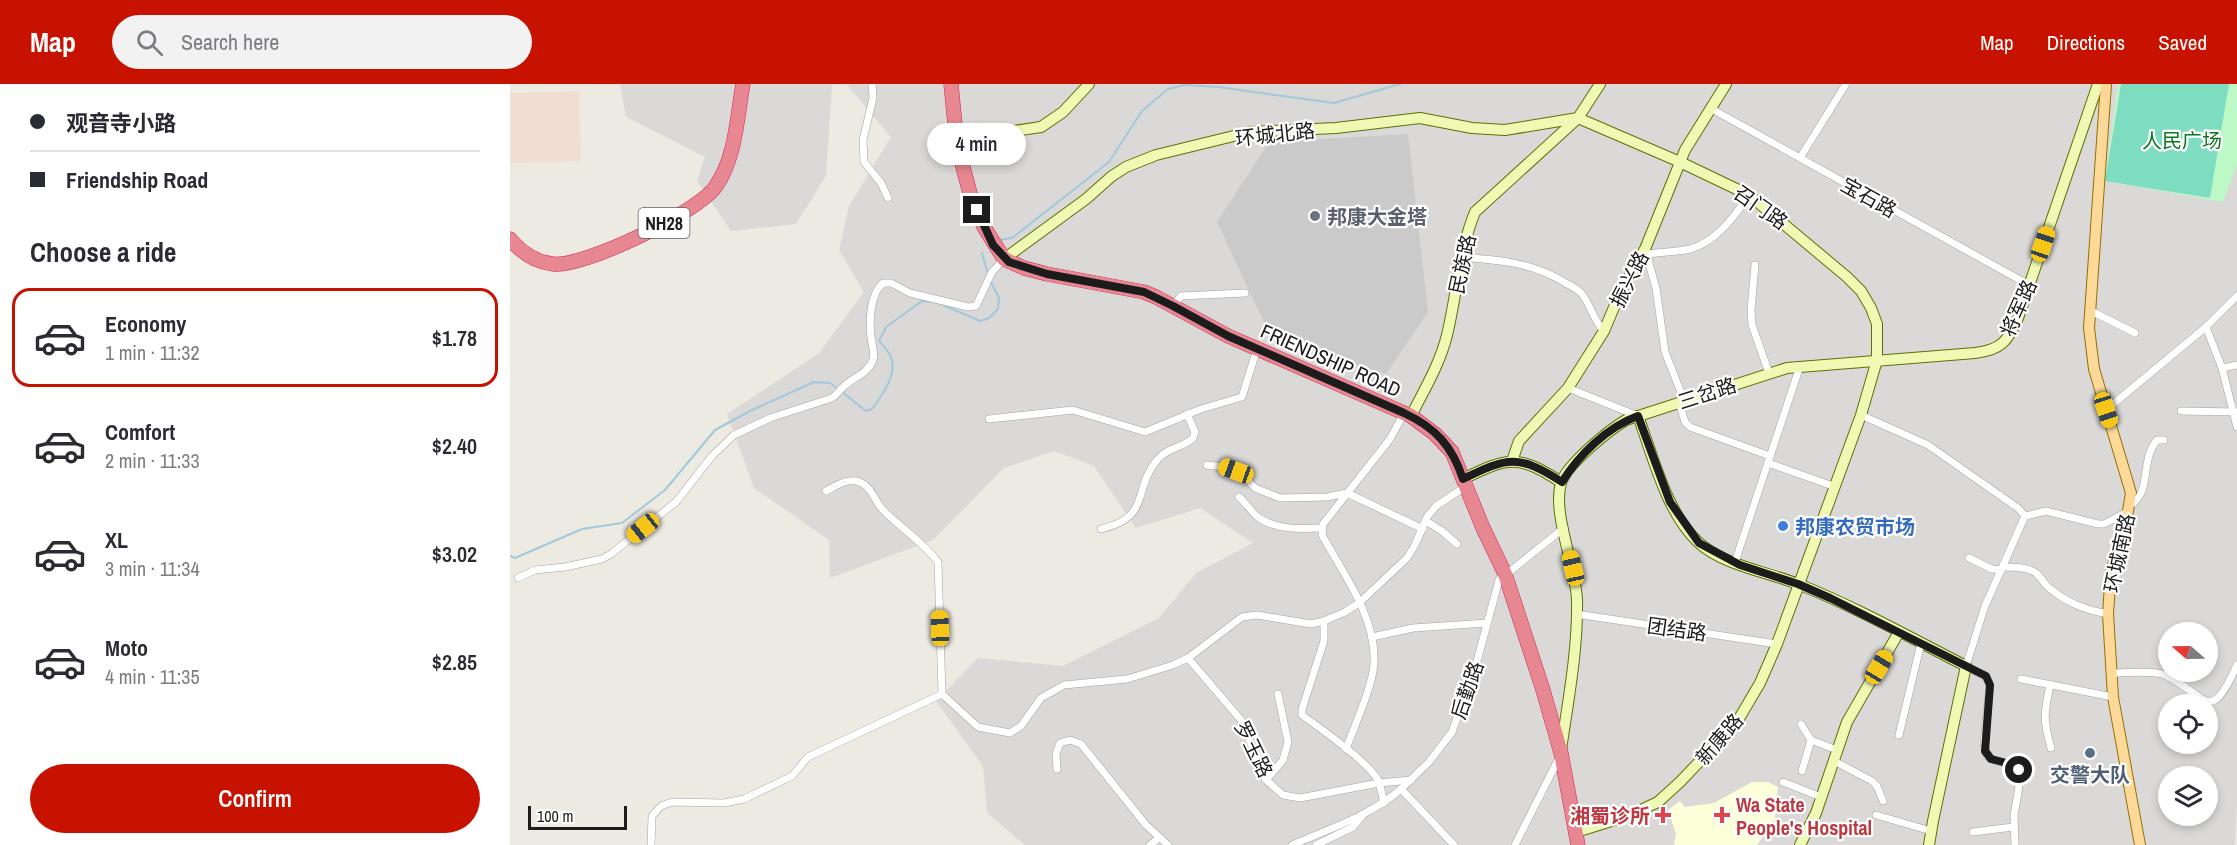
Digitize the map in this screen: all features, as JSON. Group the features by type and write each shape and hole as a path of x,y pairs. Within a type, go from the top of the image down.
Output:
{"highway":[{"name":"NH28","path":"510,239 532,258 544,263 560,264 580,261 603,253 688,209 711,193 725,169 736,126 743,84"},
{"path":"951,84 957,145 970,193 984,227 1004,259"},
{"name":"FRIENDSHIP ROAD","path":"1004,259 1024,268 1047,274 1144,292 1228,336 1407,415 1446,444 1456,458 1464,483 1505,574 1561,753 1577,839"}],"main road":[{"path":"957,145 980,136 1041,127 1063,112 1089,84"},
{"name":"民族路","path":"1407,415 1440,359 1453,308 1461,257 1475,212 1578,118 1600,84"},
{"name":"振兴路","path":"1512,461 1519,441 1568,388 1604,331 1620,293 1646,252 1691,139 1726,84"},
{"name":"将军路","path":"1877,360 1975,354 2000,346 2013,329 2098,84"},
{"name":"环城南路","path":"2106,84 2090,346 2131,493 2124,535 2111,570 2108,614 2113,697 2140,845"},
{"name":"环城北路","path":"1004,259 1086,200 1126,167 1156,155 1250,132 1336,128 1420,118 1472,128 1505,130 1578,118"},
{"name":"召门路","path":"1578,118 1749,195 1816,249 1861,291 1871,308 1877,324 1877,360"},
{"path":"2085,121 2093,119 2103,123"},
{"name":"三岔路","path":"1562,482 1584,453 1615,427 1638,416 1769,373 1800,366 1877,360"},
{"name":"新康路","path":"1577,839 1658,802 1737,722 1761,683 1777,644 1833,486 1861,415 1877,360"},
{"path":"1638,416 1670,502 1699,543 1735,562 1798,584 1966,666 1929,845"},
{"path":"1464,483 1492,465 1512,461 1539,468 1562,482 1560,512 1576,589 1576,614 1561,753"},
{"path":"1800,845 1821,797 1853,710 1899,632"}],"street":[{"path":"872,84 873,104 863,140 864,162 881,183 888,198"},
{"path":"1800,158 1846,84"},
{"name":"宝石路","path":"1710,108 2029,285"},
{"path":"1749,195 1734,218 1694,248 1646,252 1656,288 1665,352 1682,401 1685,422 1690,427 1833,486"},
{"path":"1461,257 1532,266 1558,279 1581,292 1595,323 1604,331"},
{"path":"518,578 534,570 565,567 602,559 611,554 676,502 712,456 734,435 770,418 832,398 843,387 864,373 872,362 874,350 870,316 876,292 883,283 891,283 910,293 968,308 976,306 992,272 1004,259"},
{"path":"1755,265 1752,325 1769,373"},
{"path":"1173,306 1181,296 1245,293"},
{"path":"2106,410 2205,327 2237,296"},
{"path":"2091,311 2135,333"},
{"path":"2205,327 2223,368 2236,412 2237,428"},
{"path":"989,419 1073,410 1145,432 1187,414 1242,397 1257,349"},
{"path":"2223,368 2237,365"},
{"path":"1735,562 1800,366"},
{"path":"1568,388 1638,416"},
{"path":"2181,411 2236,412"},
{"path":"1101,529 1115,526 1134,513 1149,471 1156,460 1164,453 1193,438 1195,432 1187,414"},
{"path":"1346,749 1372,675 1374,661 1372,637 1359,603 1322,535 1321,528 1407,415"},
{"path":"1861,415 1928,445 2018,508 2025,516"},
{"path":"2025,516 2046,511 2104,524 2138,501 2142,493 2144,470 2152,447 2157,440 2164,440"},
{"path":"1206,465 1236,471 1255,488 1280,498 1327,497 1347,493 1423,529"},
{"path":"826,491 845,481 864,485 871,491 883,511 910,536 925,545 938,562 942,694 978,727 1010,733 1021,726 1041,698 1064,685 1127,679 1188,658 1242,617 1257,615 1311,624 1345,612 1359,603 1407,558 1436,506 1464,483"},
{"path":"1239,496 1259,518 1279,526 1300,529 1321,528"},
{"path":"2015,845 2013,827 2020,782 2019,770 2014,765 1996,761 1987,756 1984,743 1990,685 1986,676 1966,666 1985,606 2025,516"},
{"path":"1426,521 1457,544"},
{"name":"后勤路","path":"1363,814 1384,803 1411,780 1429,762 1452,732 1476,665 1497,584 1505,574 1564,528"},
{"path":"1969,558 1992,569 2019,567 2036,573 2049,589 2067,601 2085,609 2108,614"},
{"name":"团结路","path":"1576,614 1777,644"},
{"path":"1324,621 1324,641 1301,712 1372,772 1379,783 1384,803"},
{"path":"1372,637 1413,628 1487,623"},
{"path":"1899,735 1921,643"},
{"name":"罗玉路","path":"1188,658 1241,720 1266,780 1282,795 1300,798 1379,783 1411,780"},
{"path":"2111,673 2165,674 2203,701 2213,701 2220,697 2237,665"},
{"path":"2021,679 2113,697"},
{"path":"2050,685 2044,712 2044,724 2051,748"},
{"path":"651,845 652,816 661,806 672,802 724,803 744,799 792,776 808,757 942,694"},
{"path":"1266,780 1283,760 1288,742 1278,694"},
{"path":"1801,724 1811,740 1872,781 1877,786 1883,801"},
{"path":"1057,770 1056,754 1060,743 1070,740 1081,744 1146,825 1168,845"},
{"path":"1802,771 1811,740"},
{"path":"1515,845 1561,753"},
{"path":"1782,782 1821,797"},
{"path":"1401,789 1454,845"},
{"path":"1292,845 1363,814"},
{"path":"1317,845 1353,827 1363,814"},
{"path":"1876,815 1931,831"},
{"path":"1973,832 2013,827"},
{"path":"1150,845 1159,838"}],"shaded area":[{"path":"620,84 832,84 826,176 796,224 731,231 697,181 705,157 626,117"},
{"path":"846,84 2237,84 2237,803 2235,845 1025,845 987,813 983,766 936,701 978,658 1063,666 1159,618 1196,573 1253,543 1200,508 1136,528 1094,466 1054,451 1004,468 933,540 830,578 829,540 754,488 727,414 819,353 864,292 839,250 849,206 891,137"},
{"path":"579,91 581,161 510,163 510,93"},
{"path":"1408,134 1428,312 1386,374 1271,337 1217,222 1269,142"},
{"name":"Wa State People's Hospital","path":"1752,782 1768,782 1778,787 1775,819 1757,845 1674,845 1676,834 1668,810 1680,801 1685,807 1714,803"}],"green space":[{"name":"人民广场","path":"2118,84 2237,84 2237,165 2223,202 2105,181"},
{"name":"人民广场","path":"2121,84 2229,84 2210,198 2105,181"}],"waterway":[{"path":"999,240 1012,238 1109,162 1142,111 1168,89 1185,85 1218,87 1334,103 1400,84"},
{"path":"982,253 987,271"},
{"path":"842,392 866,411 872,409 888,385 892,371 893,364 890,355 879,341 886,327 922,301 936,302 980,321 989,318 998,309 999,298 991,282"},
{"path":"510,556 515,558 582,529 622,523 665,490 715,430 752,410 814,382 830,383 837,388"}],"place":[{"name":"邦康大金塔","path":"1315,216"},
{"name":"邦康农贸市场","path":"1783,526"},
{"name":"交警大队","path":"2090,753"},
{"name":"湘蜀诊所","path":"1663,815"},
{"name":"Wa State People's Hospital","path":"1722,815"}],"route":[{"path":"977,210 993,245 1009,262 1047,274 1144,292 1228,336 1411,416 1446,444 1456,458 1463,479 1492,465 1512,461 1539,468 1562,482 1584,453 1615,427 1638,416 1670,502 1699,543 1740,565 1798,584 1830,598 1986,676 1990,685 1985,751 1991,759 2014,765 2019,770"}]}
